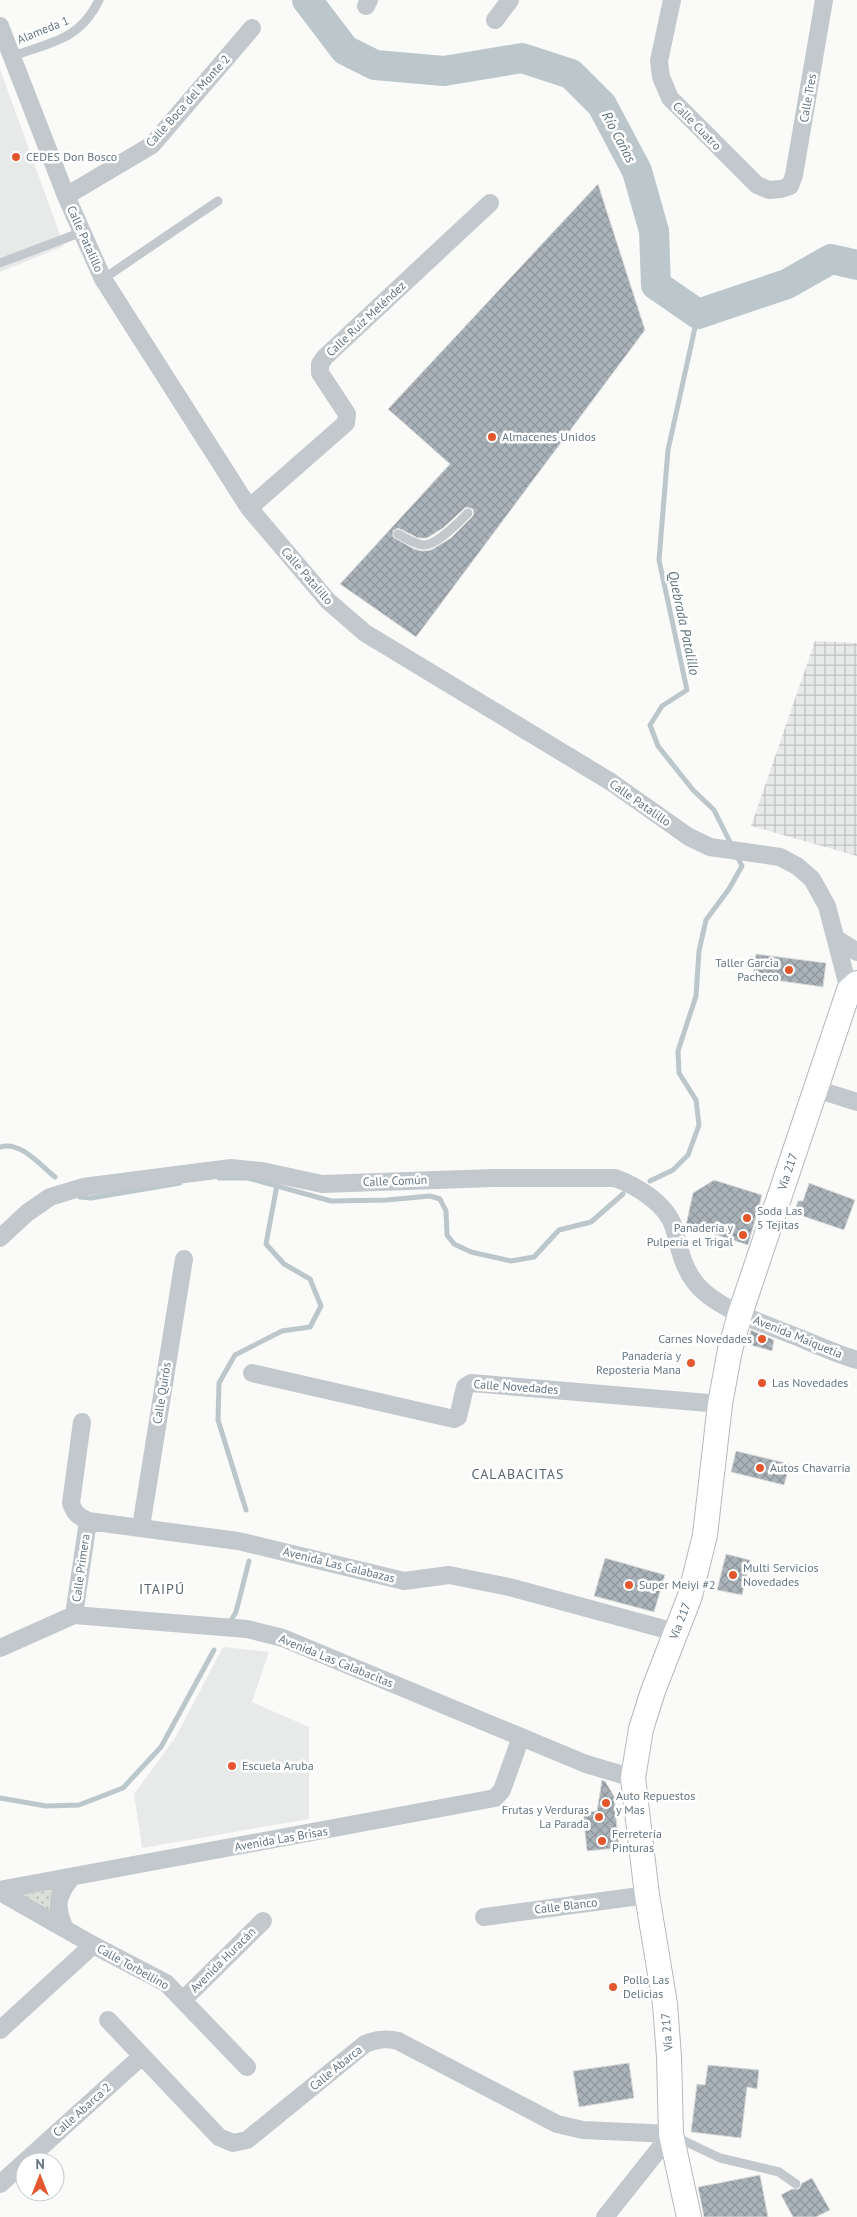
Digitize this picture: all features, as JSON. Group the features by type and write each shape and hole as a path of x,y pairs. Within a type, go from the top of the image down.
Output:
{"main road":[{"name":"Vía 217","path":"689,2217 671,2134 669,2057 665,2004 647,1896 633,1778 641,1730 674,1632 690,1596 705,1534 720,1404 730,1350 740,1314 853,986"}],"street":[{"path":"495,20 510,0"},
{"name":"Calle Cuatro","path":"672,0 659,61 661,77 670,98 757,185 769,190 781,189"},
{"name":"Calle Tres","path":"781,189 790,186 794,175 824,0"},
{"name":"Calle Patalillo","path":"0,26 66,196 103,279 249,508 328,602 365,633 611,782 681,832 710,847 780,857 797,866 812,879 827,906 853,986"},
{"name":"Calle Boca del Monte 2","path":"66,196 152,145 252,28"},
{"name":"Calle Ruíz Meléndez","path":"249,508 346,424 347,414 320,373 320,364 325,357 490,203"},
{"path":"837,940 857,952"},
{"path":"816,1089 857,1102"},
{"name":"Calle Común","path":"0,1238 50,1197 83,1187 231,1168 262,1171 322,1184 493,1178 615,1178 628,1182 667,1211 674,1226 680,1255 694,1281 707,1294 740,1314"},
{"name":"Calle Quirós","path":"141,1527 184,1259"},
{"name":"Avenida Maiquetía","path":"740,1314 857,1360"},
{"name":"Calle Novedades","path":"252,1373 454,1419 458,1417 466,1387 471,1383 720,1404"},
{"path":"82,1422 72,1502 73,1510 78,1516 88,1521"},
{"name":"Avenida Las Calabazas","path":"88,1521 238,1540 404,1581 449,1575 509,1587 674,1632"},
{"name":"Calle Primera","path":"74,1615 88,1521"},
{"name":"Avenida Las Calabacitas","path":"0,1648 74,1615 247,1629 283,1638 586,1764 633,1778"},
{"name":"Avenida Las Brisas","path":"0,1891 495,1798 502,1790 521,1737"},
{"path":"65,1929 58,1905 64,1887 72,1877"},
{"name":"Calle Torbellino","path":"0,1891 93,1945 166,1983 247,2067"},
{"name":"Calle Blanco","path":"484,1917 647,1896"},
{"name":"Avenida Huracán","path":"184,2000 263,1921"},
{"path":"0,2030 93,1945"},
{"name":"Calle Abarca","path":"108,2020 219,2137 232,2144 247,2140 365,2044 387,2038 398,2041 557,2124 583,2130 671,2134"},
{"name":"Calle Abarca 2","path":"0,2184 142,2056"},
{"path":"605,2217 671,2134"}],"lane":[{"name":"Alameda 1","path":"12,56 63,38 79,29 94,11 99,0"},
{"path":"103,279 218,201"},
{"path":"0,263 82,232"},
{"path":"398,534 413,542 425,545 433,543 468,513"},
{"path":"671,2134 720,2158 779,2172 796,2184"}],"shaded area":[{"name":"CEDES Don Bosco","path":"0,69 64,246 0,272"},
{"path":"815,641 857,643 857,856 751,826"},
{"name":"Escuela Aruba","path":"223,1647 269,1652 252,1702 309,1727 309,1819 142,1848 134,1794 175,1738"},
{"path":"57,1888 49,1902 50,1912 16,1896"}],"building":[{"name":"Almacenes Unidos","path":"598,184 645,330 416,637 340,584 450,464 388,409","holes":["466,507 473,509 474,514 472,517 451,538 431,550 422,551 414,549 393,537 393,531 398,528 418,538 427,538 443,528"]},
{"name":"Taller Garcia Pacheco","path":"756,954 826,963 823,987 753,977"},
{"path":"714,1180 762,1195 748,1245 686,1225 693,1193"},
{"path":"809,1183 855,1200 844,1230 794,1213 798,1201 803,1201"},
{"name":"Carnes Novedades","path":"751,1330 774,1340 772,1351 747,1344"},
{"name":"Autos Chavarria","path":"736,1451 790,1464 784,1485 731,1472"},
{"name":"Multi Servicios Novedades","path":"726,1554 750,1560 742,1595 717,1590"},
{"name":"Super Meiyi #2","path":"605,1558 665,1575 654,1612 594,1596"},
{"path":"602,1780 605,1781 614,1796 619,1848 587,1851 583,1813 597,1811"},
{"path":"629,2063 634,2098 579,2107 573,2071"},
{"path":"708,2065 759,2070 757,2089 747,2087 741,2138 691,2132 697,2084 705,2085"},
{"path":"760,2175 768,2217 704,2217 698,2187"},
{"path":"812,2178 830,2210 816,2217 793,2217 781,2195 792,2189 799,2189 802,2183"}],"waterway":[{"name":"Río Cañas","path":"307,0 345,50 375,65 444,71 522,58 571,74 602,105 637,171 654,231 656,285 698,314 787,284 831,259 857,265"},
{"name":"Quebrada Patalillo","path":"698,314 668,450 659,560 687,690 662,706 650,725 658,746 693,790 714,810 732,846"},
{"name":"Quebrada Patalillo","path":"650,1181 673,1170 688,1155 699,1125 696,1100 679,1073 678,1051 696,996 699,951 706,920 729,889 742,866 737,856"},
{"path":"0,1147 15,1147 23,1151 55,1177"},
{"name":"Quebrada Patalillo","path":"219,1178 248,1178 331,1201 387,1200 430,1196 440,1199 446,1211 447,1235 454,1244 471,1252 511,1261 534,1257 559,1230 591,1222 623,1194"},
{"path":"80,1197 91,1198 180,1183"},
{"name":"Quebrada Patalillo","path":"246,1510 218,1420 219,1383 235,1355 282,1331 310,1327 321,1306 310,1279 284,1264 266,1244 277,1185"},
{"name":"Quebrada Patalillo","path":"229,1624 236,1612 249,1561"},
{"name":"Quebrada Patalillo","path":"0,1798 46,1806 79,1805 123,1788 161,1747 214,1650"}],"place":[{"name":"CEDES Don Bosco","path":"16,157"},
{"name":"Almacenes Unidos","path":"492,437"},
{"name":"Taller Garcia Pacheco","path":"789,970"},
{"name":"Soda Las 5 Tejitas","path":"747,1218"},
{"name":"Panadería y Pulpería el Trigal","path":"743,1235"},
{"name":"Carnes Novedades","path":"762,1339"},
{"name":"Panadería y Reposteria Mana","path":"691,1363"},
{"name":"Las Novedades","path":"762,1383"},
{"name":"Autos Chavarria","path":"760,1468"},
{"name":"Multi Servicios Novedades","path":"733,1575"},
{"name":"Super Meiyi #2","path":"629,1585"},
{"name":"Escuela Aruba","path":"232,1766"},
{"name":"Auto Repuestos y Mas","path":"606,1803"},
{"name":"Frutas y Verduras La Parada","path":"599,1817"},
{"name":"Ferretería Pinturas","path":"602,1841"},
{"name":"Pollo Las Delicias","path":"613,1987"}],"district":[{"name":"CALABACITAS","path":"518,1474"},
{"name":"ITAIPÚ","path":"162,1589"}]}
